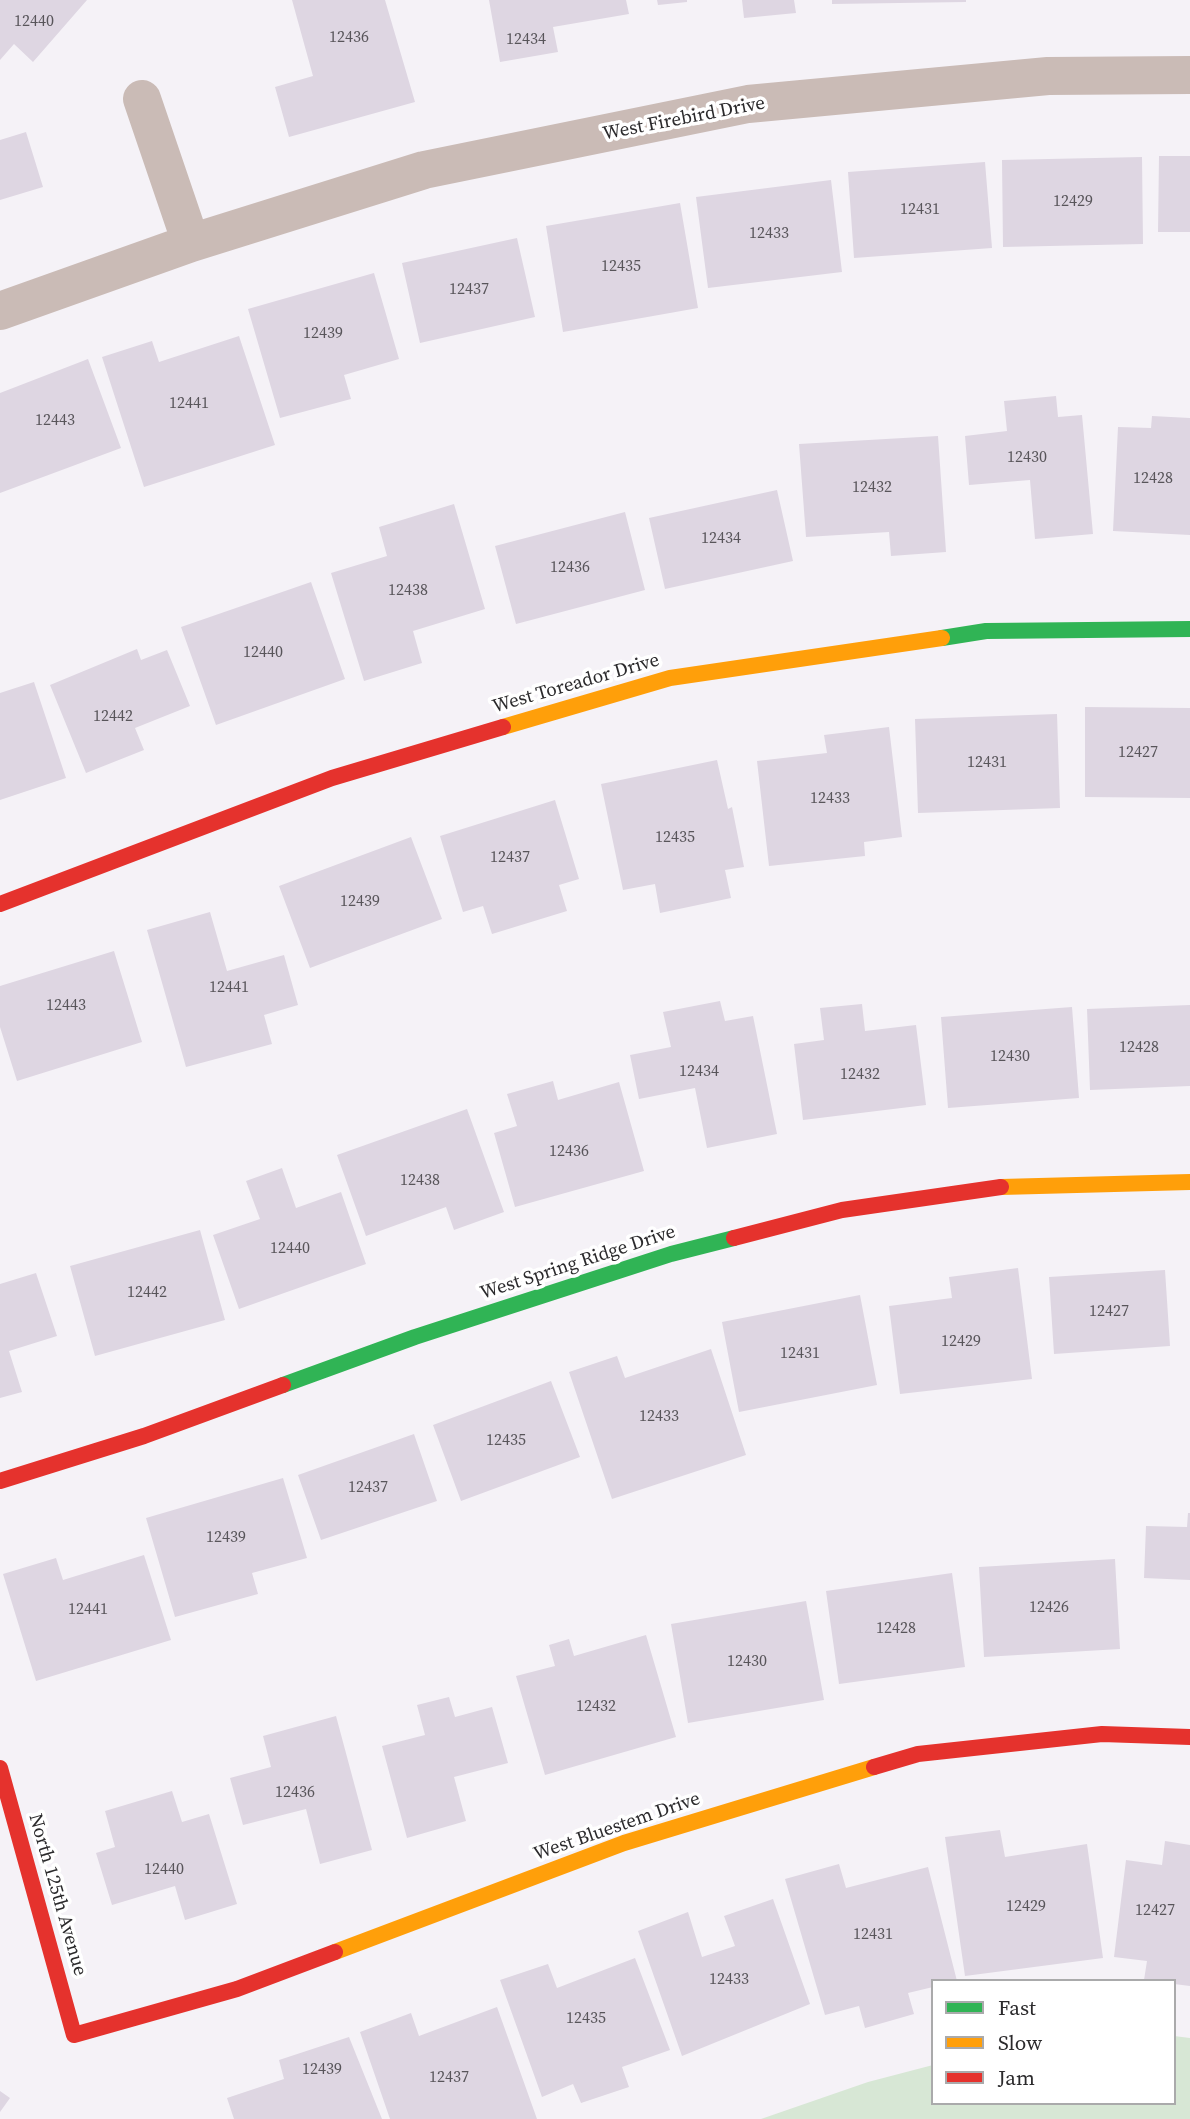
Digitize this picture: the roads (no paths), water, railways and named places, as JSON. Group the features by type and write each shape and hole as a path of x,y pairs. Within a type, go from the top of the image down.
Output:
{"street":[{"name":"West Firebird Drive","path":"0,311 191,243 424,170 748,104 1048,76 1190,75"},
{"path":"142,99 191,243"},
{"name":"West Toreador Drive","path":"0,904 332,778 670,678 986,631 1190,629"},
{"name":"West Spring Ridge Drive","path":"0,1481 145,1436 415,1337 659,1258 842,1210 1009,1186 1190,1182"},
{"name":"West Bluestem Drive","path":"74,2035 237,1989 624,1843 918,1754 1102,1734 1190,1737"},
{"name":"North 125th Avenue","path":"0,1768 74,2035"}]}
